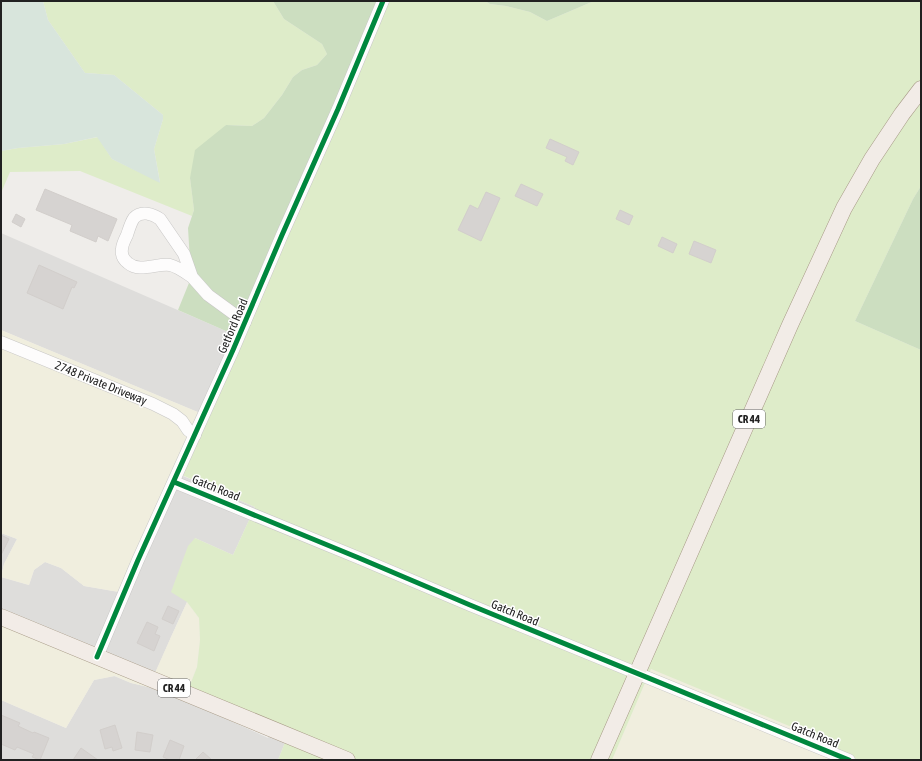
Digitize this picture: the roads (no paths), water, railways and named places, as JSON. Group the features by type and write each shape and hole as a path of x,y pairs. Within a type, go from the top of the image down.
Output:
{"main road":[{"name":"CR 44","path":"598,760 790,325 844,208 872,159 902,114 921,89"},
{"name":"CR 44","path":"1,617 347,760"}],"street":[{"name":"Getford Road","path":"97,657 138,560 245,322 383,1"},
{"path":"192,277 184,254 160,219 154,215 146,213 135,217 121,248 122,256 128,263 139,268 164,264 172,265 192,277 208,295 245,322"},
{"name":"2748 Private Driveway","path":"1,342 153,404 173,414 182,421 188,430 195,435"},
{"name":"Gatch Road","path":"174,482 849,760"}]}
